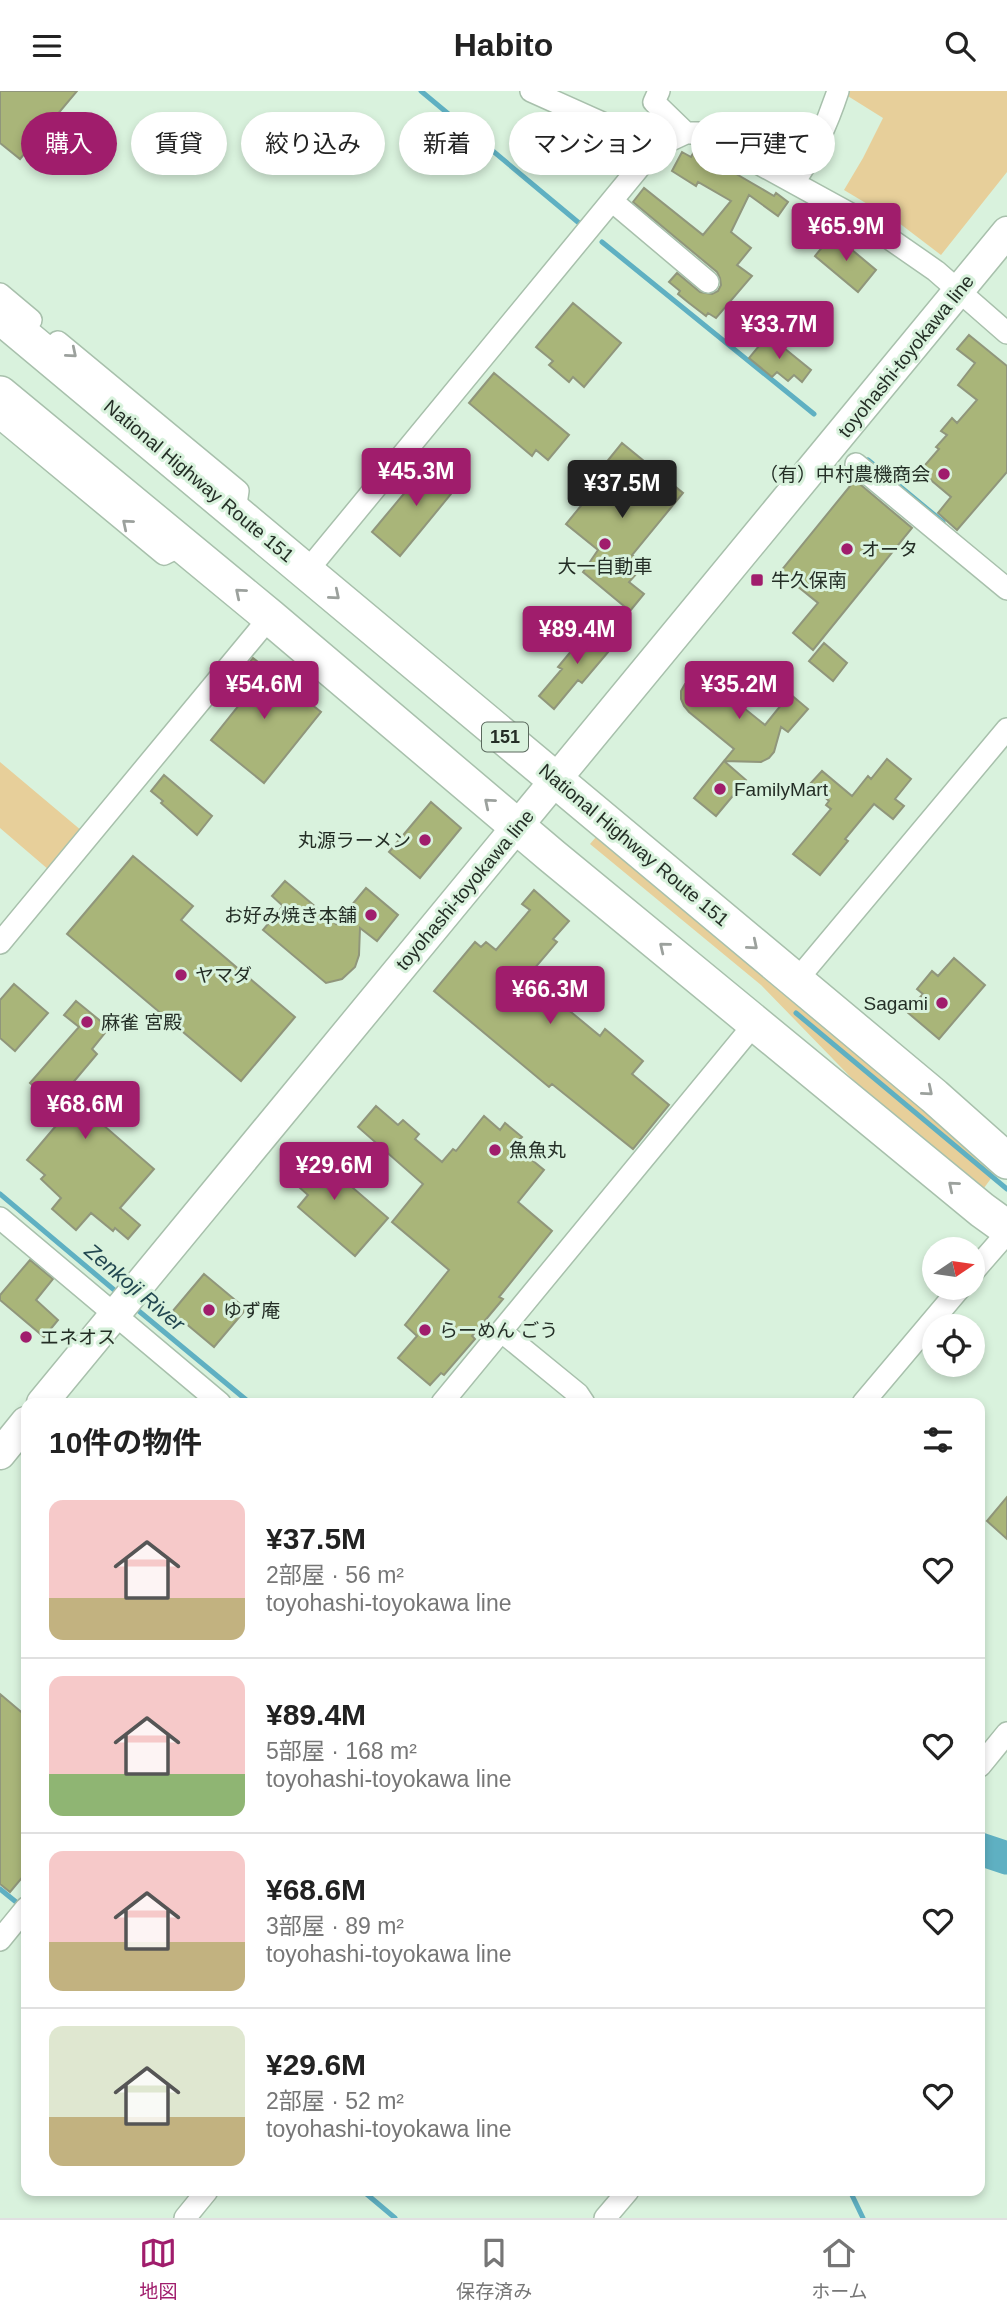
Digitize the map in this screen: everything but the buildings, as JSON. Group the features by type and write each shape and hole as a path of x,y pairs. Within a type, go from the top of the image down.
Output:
{"highway":[{"name":"National Highway Route 151","path":"0,316 934,1096 1007,1161"},
{"path":"0,394 518,827 1007,1230"}],"main road":[{"name":"toyohashi-toyokawa line","path":"46,1398 1007,232"},
{"path":"0,1454 21,1428"}],"street":[{"path":"531,91 578,112"},
{"path":"659,91 654,102 686,133"},
{"path":"794,182 812,156 828,124 838,91"},
{"path":"677,137 686,133 703,133 867,223 936,271 1007,333"},
{"path":"307,571 633,175"},
{"path":"612,201 708,282"},
{"path":"0,294 238,491 235,511"},
{"path":"0,418 164,554 182,545"},
{"path":"856,464 1007,589"},
{"path":"0,943 270,617"},
{"path":"796,981 1007,729"},
{"path":"449,1398 501,1331 756,1023"},
{"path":"0,1218 124,1304 215,1398"},
{"path":"985,1257 1007,1230"},
{"path":"867,1398 950,1300"},
{"path":"501,1331 581,1398"},
{"path":"985,1760 1007,1733"},
{"path":"0,1940 21,1916"},
{"path":"185,2218 203,2196"},
{"path":"606,2218 624,2196"}],"shaded area":[{"path":"1007,91 1007,172 941,255 899,223 844,190 883,118 843,93"},
{"path":"0,762 82,831 49,870 0,828"},
{"path":"602,830 831,1017 995,1173 984,1188 869,1096 761,985 590,844"}],"waterway":[{"path":"421,91 579,223"},
{"path":"602,242 814,414"},
{"path":"868,460 943,522"},
{"path":"796,1013 1007,1189"},
{"name":"Zenkoji River","path":"0,1194 119,1294"},
{"name":"Zenkoji River","path":"134,1307 244,1398"},
{"path":"985,1851 1007,1858"},
{"path":"0,1889 21,1906"},
{"path":"369,2196 395,2218"},
{"path":"852,2196 863,2218"}],"place":[{"name":"（有）中村農機商会","path":"944,474"},
{"name":"大一自動車","path":"605,544"},
{"name":"オータ","path":"847,549"},
{"name":"牛久保南","path":"757,580"},
{"name":"FamilyMart","path":"720,789"},
{"name":"丸源ラーメン","path":"425,840"},
{"name":"お好み焼き本舗","path":"371,915"},
{"name":"ヤマダ","path":"181,975"},
{"name":"Sagami","path":"942,1003"},
{"name":"麻雀 宮殿","path":"87,1022"},
{"name":"魚魚丸","path":"495,1150"},
{"name":"ゆず庵","path":"209,1310"},
{"name":"らーめん ごう","path":"425,1330"},
{"name":"エネオス","path":"26,1337"}]}
